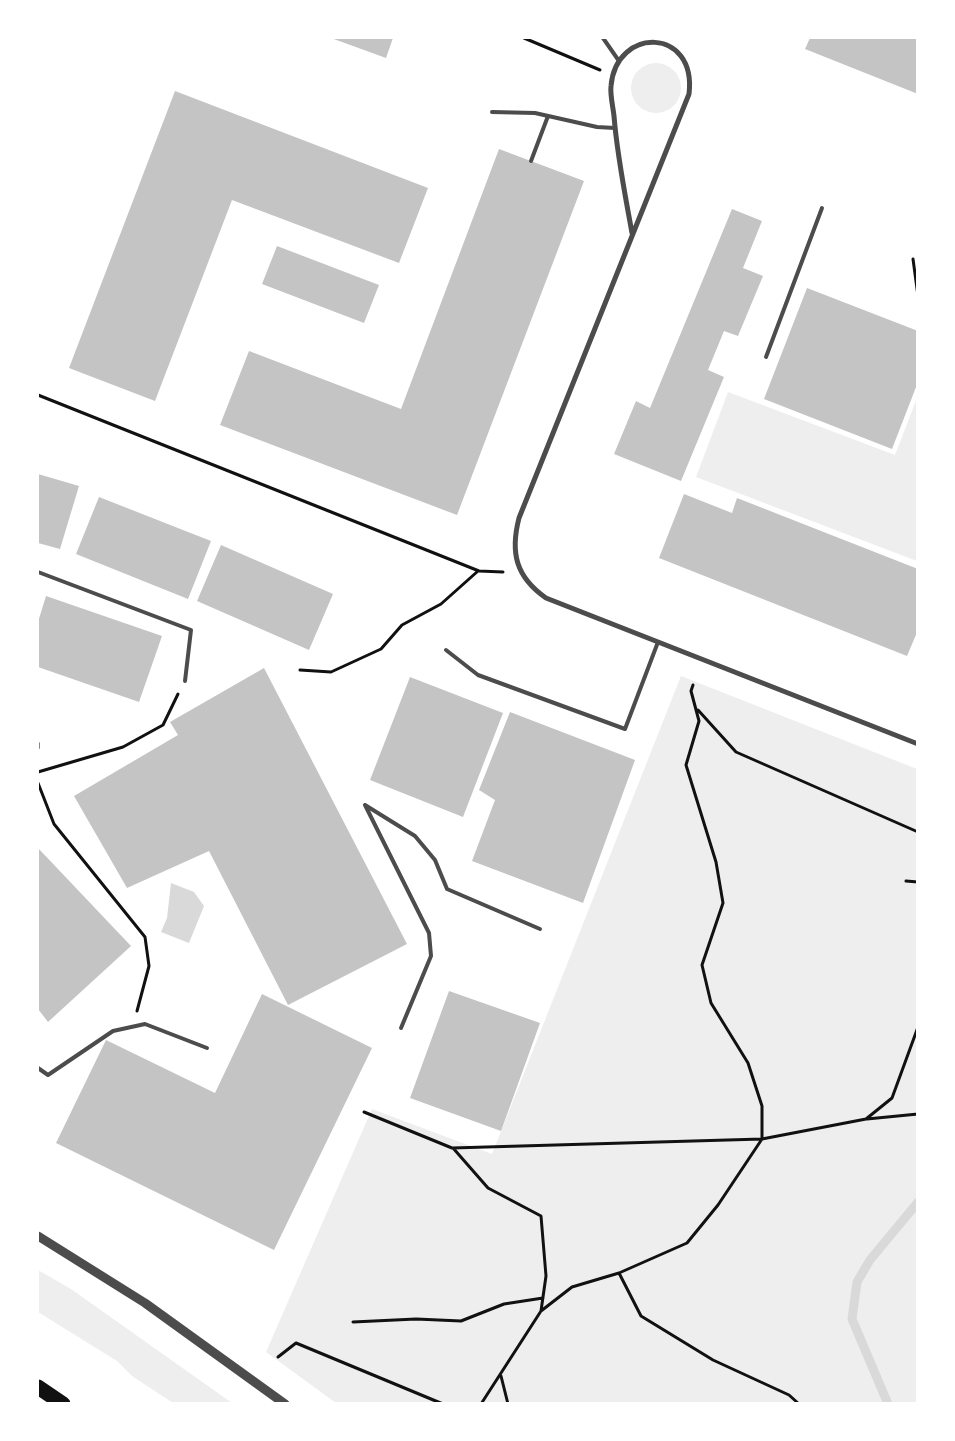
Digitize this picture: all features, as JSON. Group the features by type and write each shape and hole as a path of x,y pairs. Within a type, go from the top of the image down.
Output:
{"highway":[{"path":"38,1387 63,1404"}],"street":[{"path":"632,233 615,128 611,86 619,61 637,44 661,42 681,54 691,76 689,94 519,518 514,547 520,573 536,591 546,598 918,744"},
{"path":"38,1236 145,1303 285,1404"}],"lane":[{"path":"603,38 619,61"},
{"path":"492,112 535,113 615,128"},
{"path":"531,161 548,116"},
{"path":"766,358 822,208"},
{"path":"38,572 191,630 185,680"},
{"path":"446,650 478,675 625,729 658,642"},
{"path":"401,1028 431,956 429,933 365,805 416,836 435,860 447,889 540,929"},
{"path":"38,1068 48,1076 113,1031 145,1024 207,1048"}],"path":[{"path":"524,38 600,70"},
{"path":"913,259 918,296"},
{"path":"38,395 479,571 520,573"},
{"path":"300,670 331,672 381,649 402,625 441,604 479,571"},
{"path":"481,1404 541,1311 572,1287 619,1272 687,1243 718,1205 762,1139 762,1106 748,1063 711,1003 702,965 723,903 716,862 686,765 698,721 697,709 691,690 693,685"},
{"path":"697,709 736,752 918,832"},
{"path":"38,772 123,747 163,725 168,713"},
{"path":"38,743 38,748"},
{"path":"38,783 54,824 145,936 149,966 138,1004 135,1026"},
{"path":"906,881 918,882"},
{"path":"866,1119 892,1098 918,1027"},
{"path":"364,1112 452,1148 762,1139 866,1119 918,1114"},
{"path":"452,1148 488,1188 541,1216 546,1276 541,1311"},
{"path":"619,1272 641,1316 713,1360 789,1395 799,1404"},
{"path":"353,1322 416,1319 461,1321 504,1304 543,1298"},
{"path":"278,1357 296,1343 442,1404"},
{"path":"501,1375 508,1404"}],"shaded area":[{"path":"661,63 674,70 680,78 680,98 674,106 666,112 651,113 638,106 632,98 631,83 638,70 646,64"},
{"path":"728,392 895,455 917,398 917,561 696,477"},
{"path":"681,676 917,769 917,1403 336,1403 266,1352 372,1109 492,1154"},
{"path":"171,883 194,892 204,906 189,943 161,932 167,918"},
{"path":"38,1270 71,1289 232,1403 173,1403 132,1376 117,1361 38,1312"}],"building":[{"path":"331,38 393,38 386,58"},
{"path":"810,38 918,38 918,94 805,49"},
{"path":"175,91 428,188 399,263 232,200 155,401 69,368"},
{"path":"499,149 584,181 457,515 220,425 249,351 401,409"},
{"path":"732,209 762,221 743,268 763,276 738,336 724,331 708,370 724,377 681,481 614,454 636,401 650,408"},
{"path":"277,246 379,285 364,323 262,284"},
{"path":"807,288 918,331 918,382 892,449 764,399"},
{"path":"38,474 79,486 60,549 38,543"},
{"path":"684,494 732,513 737,498 918,569 918,630 907,656 659,558"},
{"path":"99,497 211,541 188,599 76,554"},
{"path":"221,545 333,594 309,650 197,601"},
{"path":"46,596 162,636 139,702 38,667 38,622"},
{"path":"264,668 407,944 288,1005 209,851 127,888 74,796 178,735 170,722"},
{"path":"410,677 503,713 463,817 370,780"},
{"path":"510,712 635,760 583,903 472,861 495,800 479,790"},
{"path":"38,848 131,946 48,1022 38,1009"},
{"path":"449,991 540,1023 501,1131 410,1098"},
{"path":"262,994 372,1048 274,1250 56,1143 106,1040 215,1093"}],"waterway":[{"path":"888,1404 852,1319 857,1282 870,1260 918,1202"}]}
